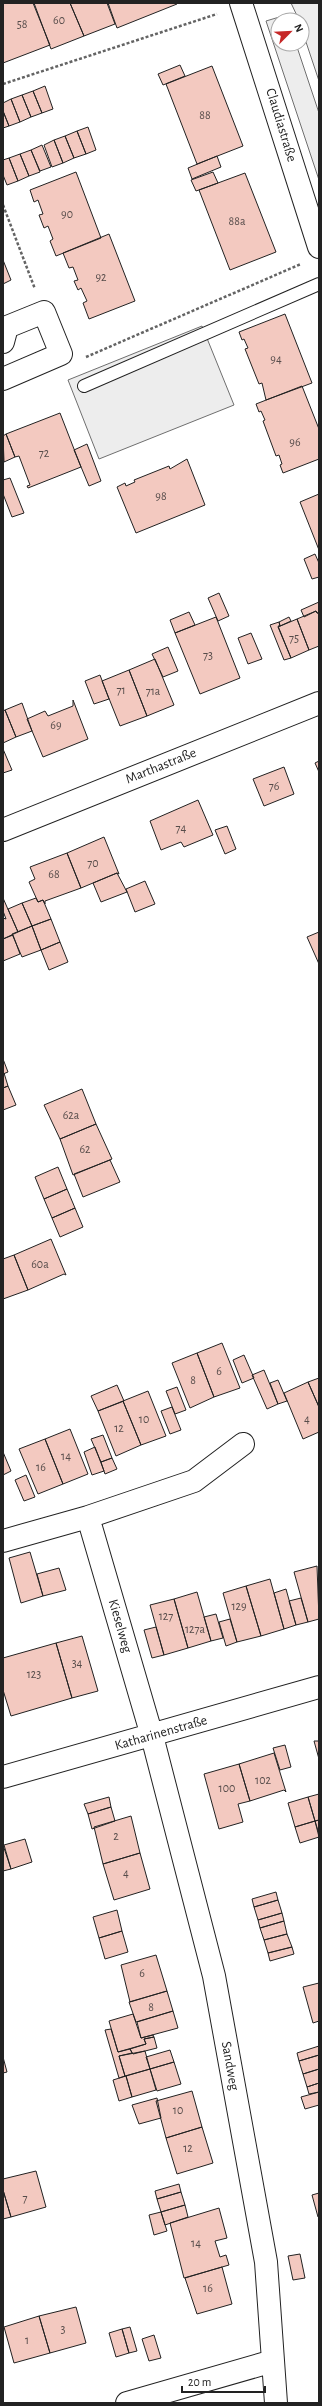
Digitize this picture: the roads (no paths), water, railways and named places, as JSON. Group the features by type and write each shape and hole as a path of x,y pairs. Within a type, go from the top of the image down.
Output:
{"street":[{"name":"Claudiastraße","path":"242,4 312,255"},
{"path":"3,342 7,327 44,312 62,354 3,378"},
{"name":"Marthastraße","path":"3,830 319,703"},
{"path":"3,1541 88,1517 194,1481 244,1444"},
{"name":"Kieselweg","path":"88,1517 152,1736"},
{"name":"Katharinenstraße","path":"3,1777 152,1736 319,1687"},
{"name":"Sandweg","path":"152,1736 214,1976 266,2262 276,2403"},
{"path":"127,2403 273,2361"}],"lane":[{"path":"84,386 319,284"}]}
